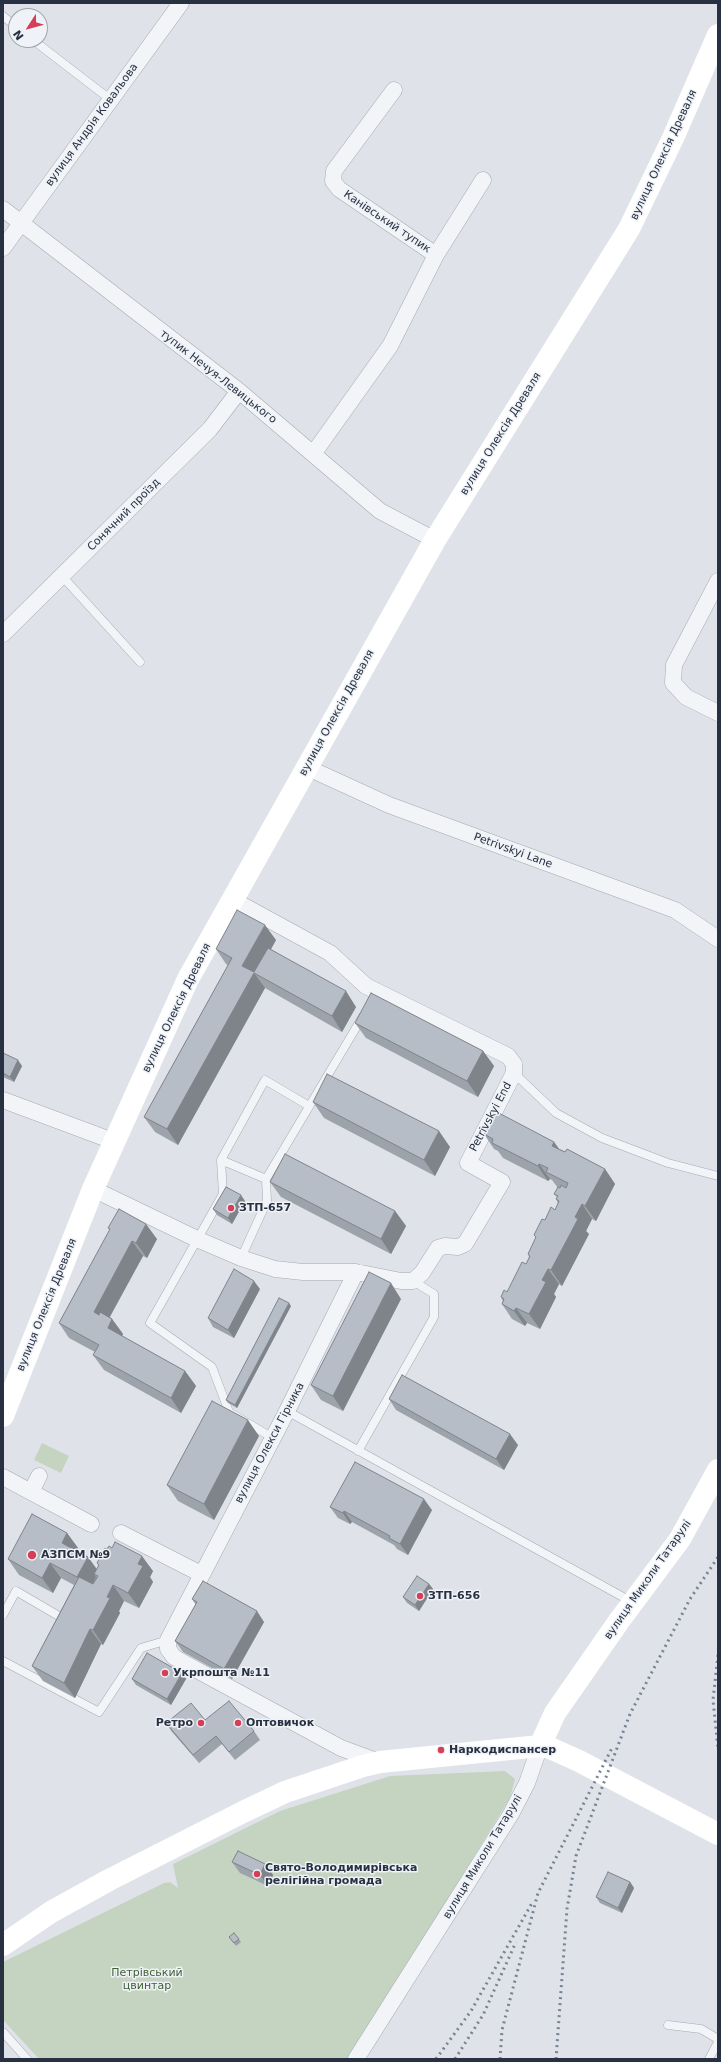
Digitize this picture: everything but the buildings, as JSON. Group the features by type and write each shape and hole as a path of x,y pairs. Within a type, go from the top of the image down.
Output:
{"street":[{"name":"вулиця Андрія Ковальова","path":"3,248 181,3"},
{"name":"вулиця Олексія Древаля","path":"3,1416 113,1141 188,980 434,540 629,229 673,138 718,35"},
{"name":"Канівський тупик","path":"394,90 334,171 333,181 339,189 436,255"},
{"name":"Канівський тупик","path":"313,454 390,346 436,255 483,180"},
{"name":"тупик Нечуя-Левицького","path":"3,209 20,224 239,391 380,511 434,540"},
{"name":"Сонячний проїзд","path":"3,634 210,429 239,391"},
{"path":"718,581 674,665 673,683 686,697 718,713"},
{"name":"Petrivskyi Lane","path":"306,767 389,805 676,910 718,939"},
{"name":"Petrivskyi End","path":"233,900 330,953 366,986 373,999 508,1056 514,1064 514,1073 468,1163 502,1182 465,1244 458,1247 445,1246 438,1248 422,1273 413,1280"},
{"path":"3,1100 113,1141"},
{"path":"93,1189 199,1240 241,1258 275,1269 303,1272 356,1272 401,1281 413,1280"},
{"name":"вулиця Олекси Гірника","path":"168,1640 287,1411 356,1272"},
{"name":"вулиця Миколи Татарулі","path":"356,2059 511,1814 527,1782 540,1746 555,1713 680,1538 718,1470"},
{"path":"31,1492 39,1476"},
{"path":"3,1477 91,1524"},
{"path":"121,1533 201,1574"},
{"path":"168,1640 168,1649 174,1657 184,1663 341,1748 380,1762"},
{"path":"3,1945 52,1912 109,1880 243,1812 285,1792 363,1766 380,1762 540,1746 550,1748 718,1834"}],"lane":[{"path":"43,48 111,100"},
{"path":"62,576 140,662"},
{"path":"241,1258 267,1201 266,1179 373,999"},
{"path":"514,1073 556,1113 602,1138 668,1163 718,1176"},
{"path":"272,1438 229,1412 212,1367 150,1323 199,1240 223,1194 221,1160 265,1080 309,1106"},
{"path":"221,1160 266,1179"},
{"path":"358,1451 434,1317 434,1294 413,1280"},
{"path":"287,1411 633,1602"},
{"path":"3,1615 16,1591 57,1615"},
{"path":"3,1660 99,1712 141,1648 168,1640"},
{"path":"668,2025 701,2029 718,2039"},
{"path":"3,2032 27,2059"},
{"path":"709,2059 718,2042"}],"green space":[{"path":"42,1443 69,1456 61,1473 34,1460"},
{"name":"Петрівський цвинтар","path":"505,1771 515,1779 510,1798 349,2059 39,2059 3,2020 3,1962 164,1883 170,1882 178,1888 173,1864 280,1811 390,1776"}],"railway":[{"path":"556,2059 567,1909 576,1856 630,1714 690,1599 718,1557"},
{"path":"718,1655 713,1700 718,1748"},
{"path":"500,2059 502,2030 538,1893 612,1748"},
{"path":"436,2059 471,2011 532,1903"},
{"path":"455,2059 483,2015 516,1942"}],"place":[{"name":"ЗТП-657","path":"231,1208"},
{"name":"АЗПСМ №9","path":"32,1555"},
{"name":"ЗТП-656","path":"420,1596"},
{"name":"Укрпошта №11","path":"165,1673"},
{"name":"Ретро","path":"201,1723"},
{"name":"Оптовичок","path":"238,1723"},
{"name":"Наркодиспансер","path":"441,1750"},
{"name":"Свято-Володимирівська релігійна громада","path":"257,1874"}]}
